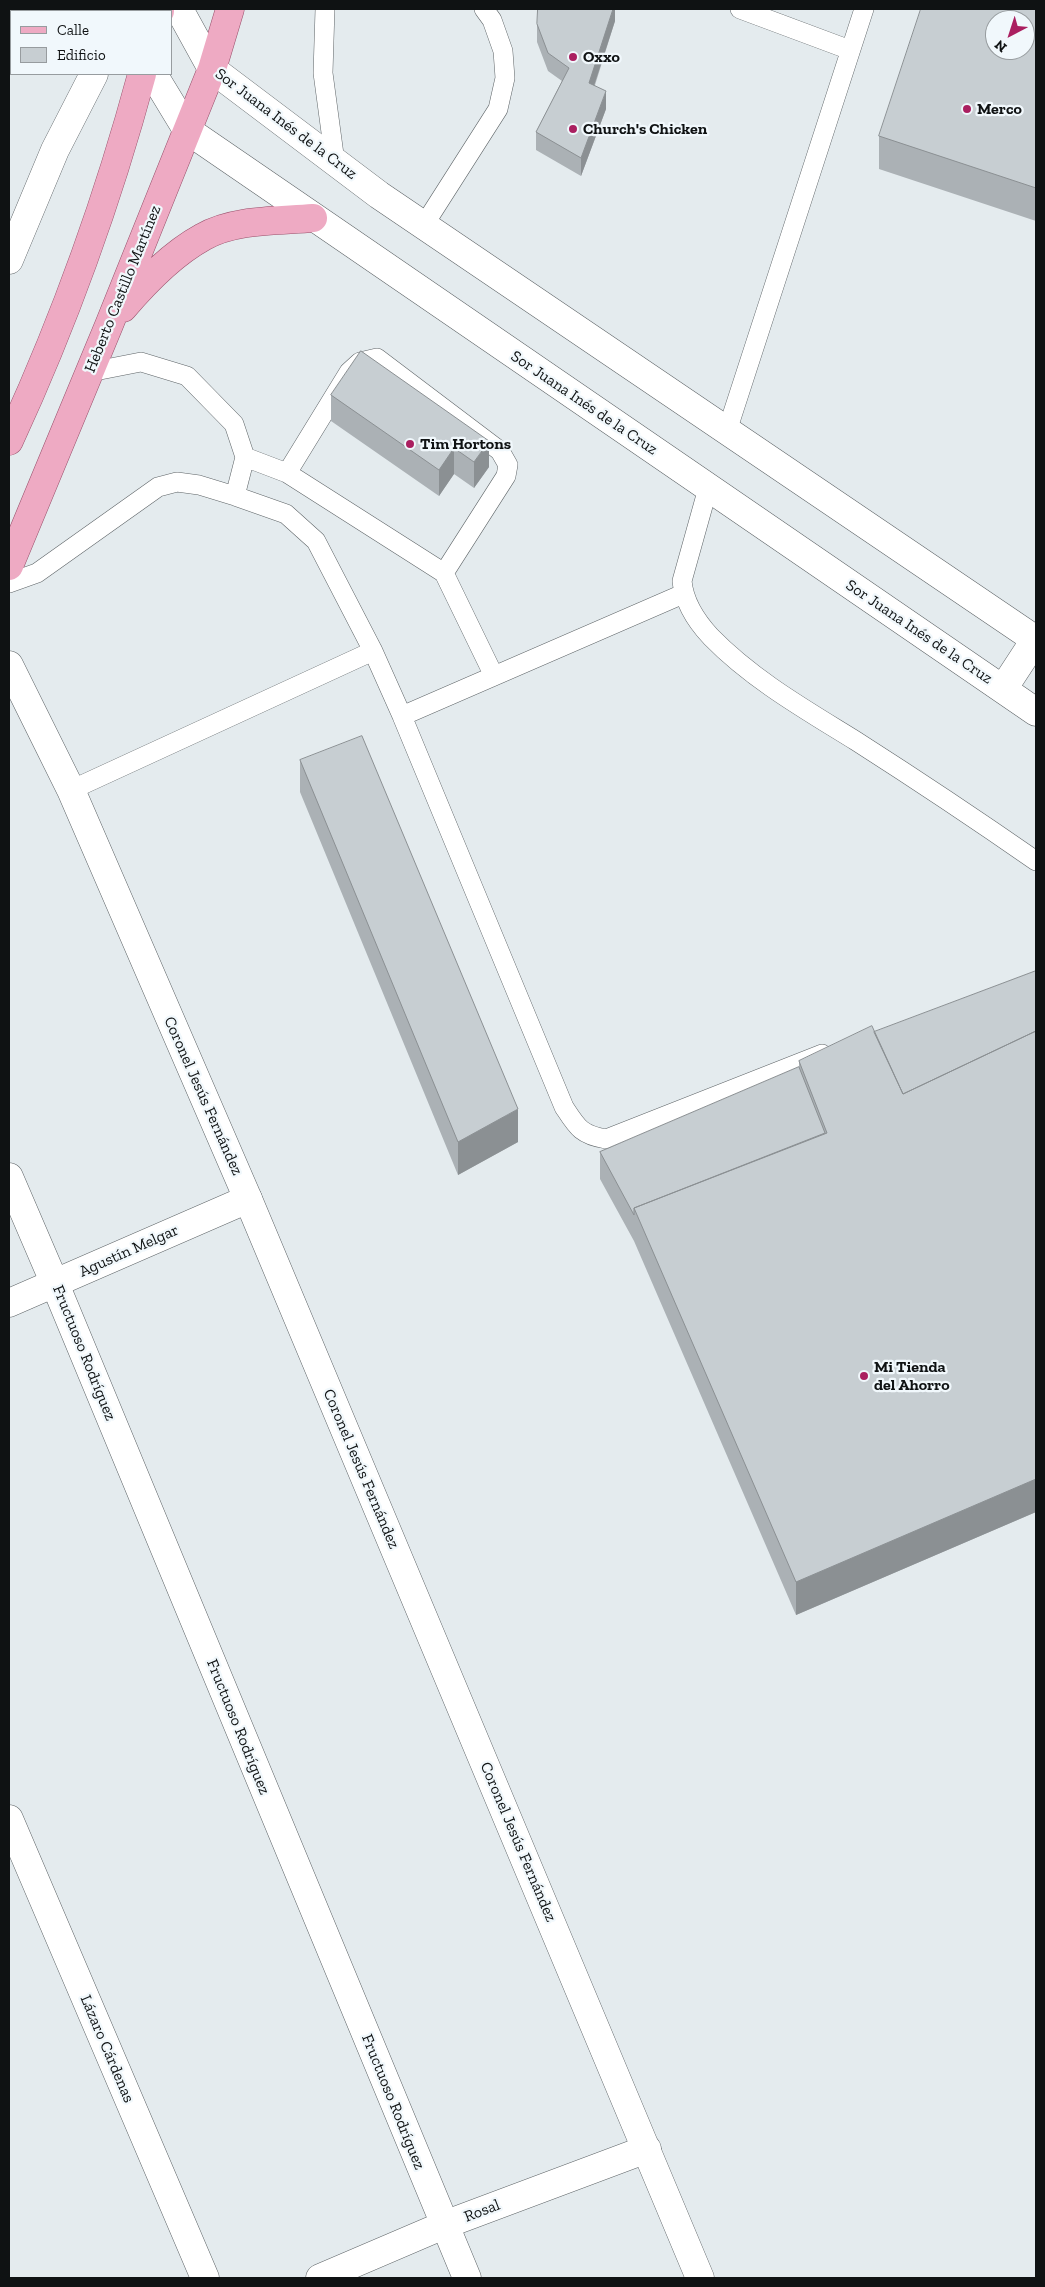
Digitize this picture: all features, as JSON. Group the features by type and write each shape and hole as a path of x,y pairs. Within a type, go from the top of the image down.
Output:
{"main road":[{"name":"Heberto Castillo Martínez","path":"9,566 110,325 212,69 230,9"},
{"path":"9,441 33,390 83,264 126,134 142,75"},
{"path":"110,325 154,273 204,236 231,227 313,218"}],"street":[{"name":"Sor Juana Inés de la Cruz","path":"179,9 212,69 335,162 424,225 1036,639"},
{"path":"9,260 55,150 93,75"},
{"name":"Sor Juana Inés de la Cruz","path":"154,75 187,130 1036,712"},
{"path":"1003,689 1036,639"},
{"name":"Coronel Jesús Fernández","path":"9,665 70,790 248,1199 700,2278"},
{"name":"Fructuoso Rodríguez","path":"9,1177 467,2278"},
{"name":"Agustín Melgar","path":"9,1303 248,1199"},
{"name":"Lázaro Cárdenas","path":"9,1819 206,2278"},
{"name":"Rosal","path":"320,2278 444,2225 646,2149"}],"lane":[{"path":"325,9 323,73 335,162"},
{"path":"424,225 498,109 505,78 503,51 492,20 484,9"},
{"path":"740,9 850,50"},
{"path":"728,431 864,9"},
{"path":"287,473 349,372 360,362 377,358 500,450 508,465 506,476 444,573"},
{"path":"90,372 141,362 186,376 234,424 245,457 235,496"},
{"path":"245,457 287,473 444,573 494,676"},
{"path":"9,583 37,573 158,487 177,482 199,485 286,514 316,541 373,651 402,716 564,1107 578,1128 592,1136 606,1139 840,1047"},
{"path":"708,488 682,581 683,594 694,614 711,636 745,667 782,694 975,819 1036,862"},
{"path":"402,716 683,594"},
{"path":"70,790 373,651"}],"building":[{"path":"538,9 613,9 589,83 606,91 581,158 536,132 569,68 548,53 537,24"},
{"name":"Merco","path":"921,9 1036,9 1036,188 879,136"},
{"path":"361,351 489,441 474,462 454,448 439,470 331,395"},
{"path":"362,736 518,1109 458,1142 300,760"},
{"path":"1036,971 1036,1031 903,1094 874,1032"},
{"name":"Mi Tienda del Ahorro","path":"872,1026 903,1094 1036,1031 1036,1479 796,1582 634,1208 827,1133 799,1061"},
{"path":"799,1067 825,1133 634,1208 634,1215 600,1152"}],"place":[{"name":"Oxxo","path":"573,57"},
{"name":"Merco","path":"967,109"},
{"name":"Church's Chicken","path":"573,129"},
{"name":"Tim Hortons","path":"410,444"},
{"name":"Mi Tienda del Ahorro","path":"864,1376"}]}
